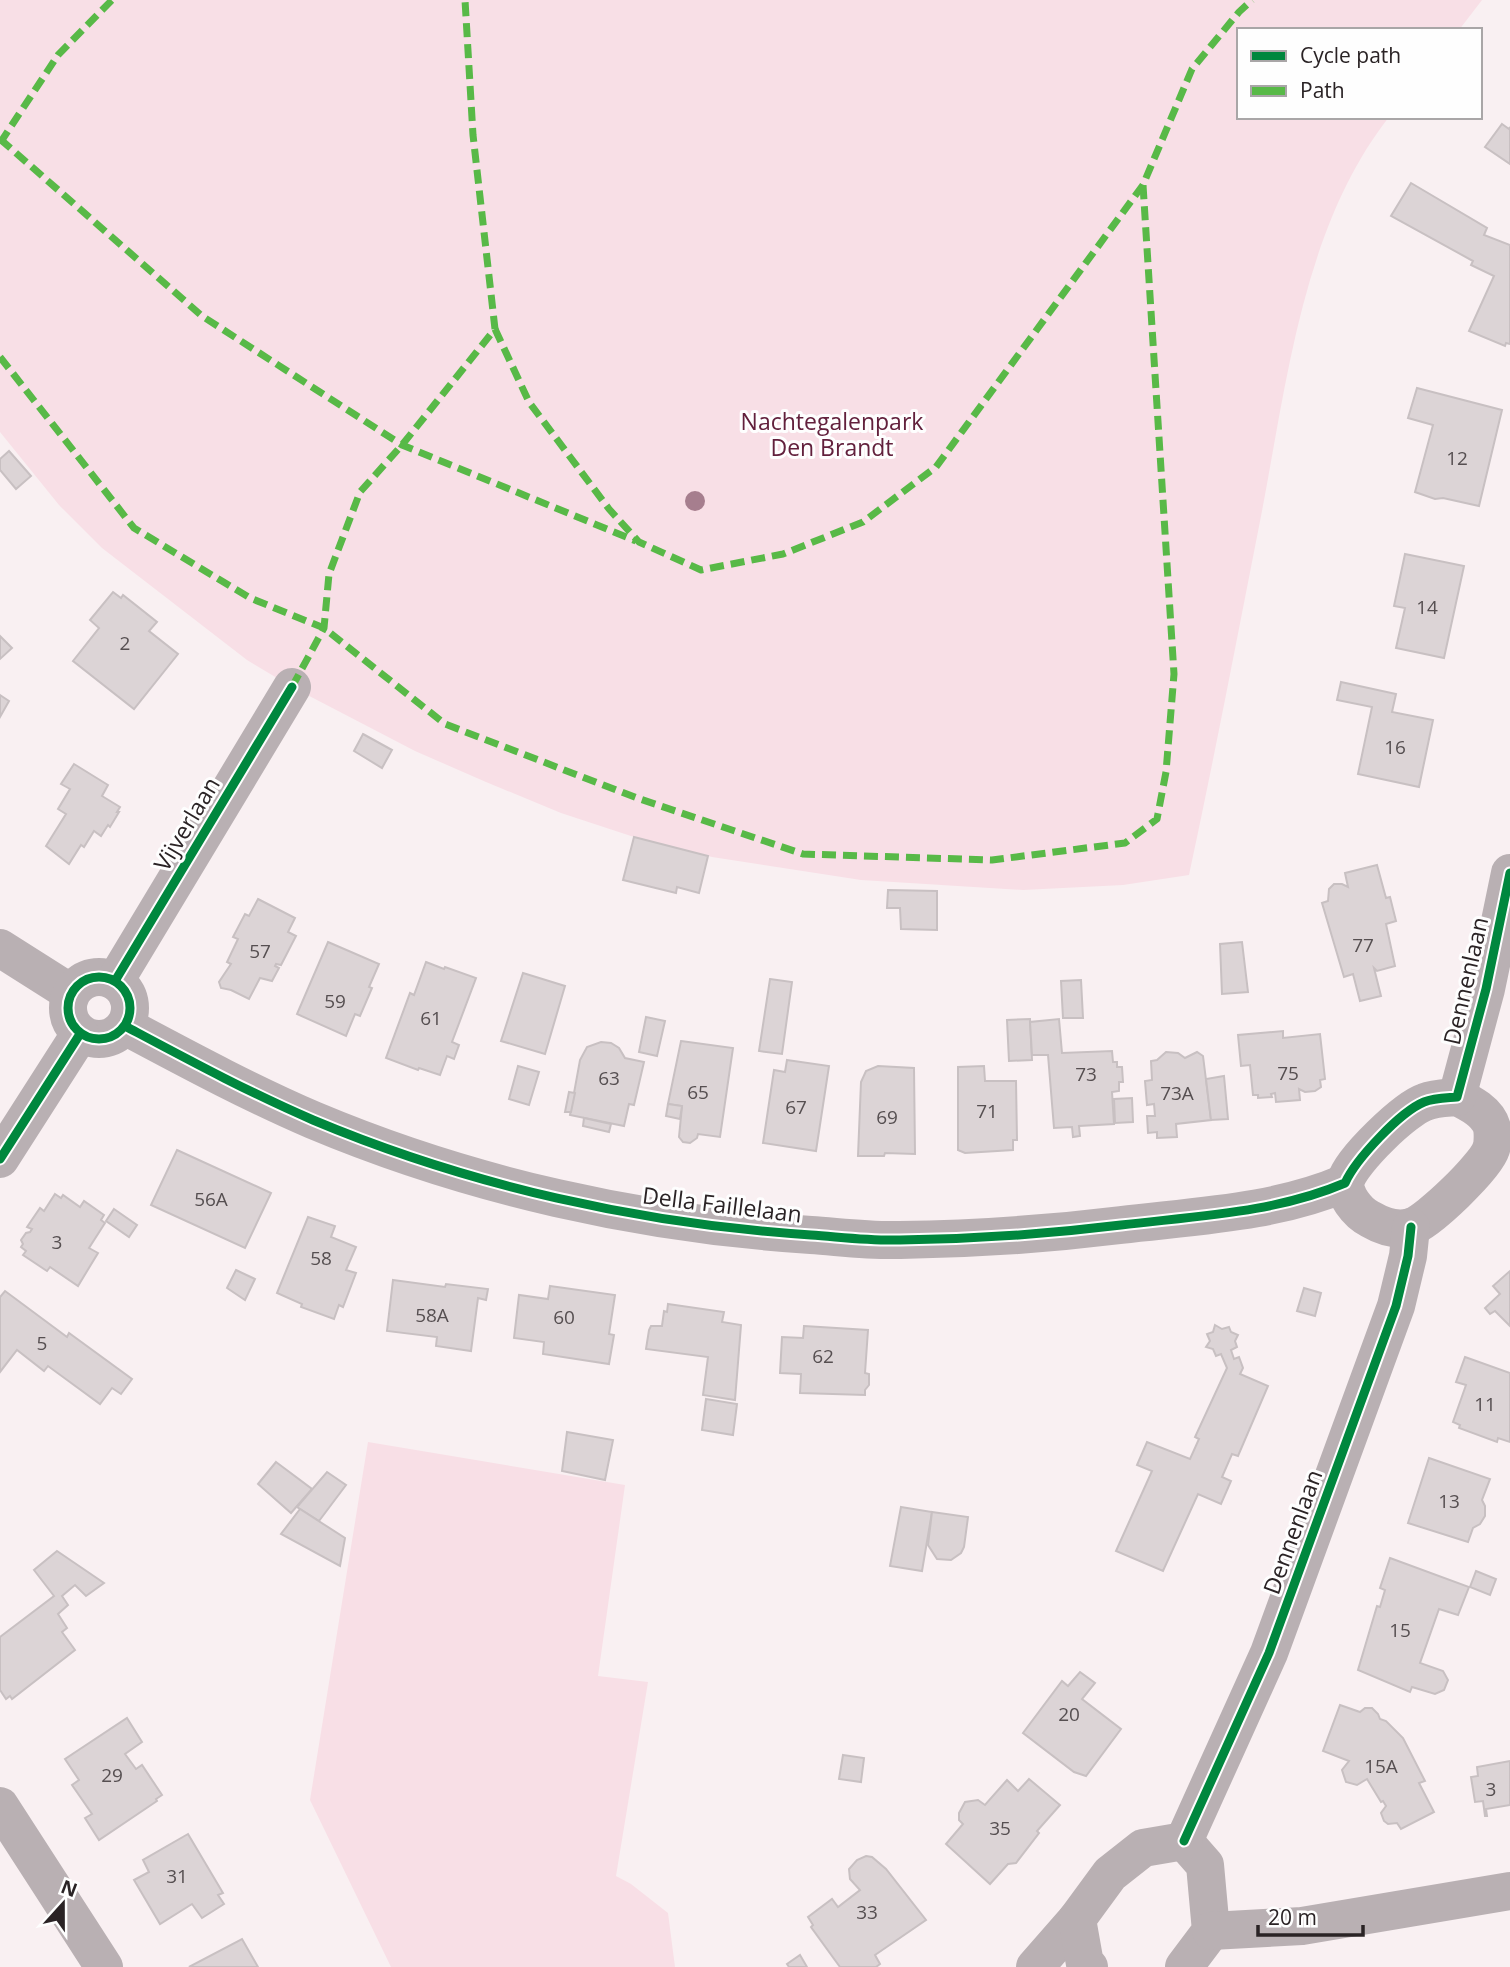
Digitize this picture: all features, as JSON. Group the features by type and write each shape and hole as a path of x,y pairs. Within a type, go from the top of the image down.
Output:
{"street":[{"name":"Vijverlaan","path":"116,981 292,687"},
{"name":"Dennenlaan","path":"1457,1097 1486,989 1510,873"},
{"path":"0,948 71,993"},
{"path":"99,976 116,981 127,993 130,1010 125,1026 116,1035 104,1040 80,1034 70,1023 66,1008 71,993 82,981 99,976"},
{"name":"Della Faillelaan","path":"125,1026 191,1063 314,1120 446,1168 593,1207 682,1222 764,1232 897,1240 1044,1234 1249,1210 1314,1196 1345,1183"},
{"path":"0,1159 80,1034"},
{"path":"1457,1097 1475,1106 1492,1127 1500,1150 1430,1216 1411,1227 1395,1228 1365,1217 1352,1203 1345,1183 1351,1170 1375,1141 1414,1108 1435,1099 1457,1097"},
{"name":"Dennenlaan","path":"1184,1841 1274,1640 1396,1306 1408,1256 1411,1227"},
{"path":"0,1806 104,1967"},
{"path":"1035,1967 1077,1919 1110,1874 1143,1848 1184,1841 1205,1865 1210,1931 1184,1967"},
{"path":"1210,1931 1302,1926 1510,1891"},
{"path":"1077,1919 1085,1964 1089,1967"}],"green space":[{"name":"Nachtegalenpark Den Brandt","path":"0,0 1482,0 1461,28 1237,28 1237,119 1388,119 1360,160 1337,206 1303,305 1280,409 1189,875 1123,885 1023,890 861,880 712,857 634,837 561,813 415,751 292,687 247,660 102,548 59,505 0,432"},
{"path":"368,1442 625,1485 598,1676 648,1682 616,1876 631,1884 668,1913 675,1967 391,1967 310,1800"}],"building":[{"path":"1502,124 1509,129 1510,127 1510,164 1485,147"},
{"path":"1411,183 1487,228 1484,235 1510,245 1510,344 1506,343 1505,346 1469,331 1494,276 1471,265 1473,261 1391,216"},
{"path":"1417,388 1502,410 1479,506 1443,498 1435,499 1415,492 1433,425 1408,418"},
{"path":"9,451 31,476 16,489 0,470 0,459"},
{"path":"1405,554 1464,566 1444,658 1396,648 1405,608 1394,606"},
{"path":"113,592 121,598 123,595 157,622 149,631 178,654 134,709 73,661 99,628 90,620"},
{"path":"0,636 12,648 0,659"},
{"path":"1341,682 1396,694 1392,712 1433,720 1419,787 1358,774 1372,707 1337,700"},
{"path":"0,695 9,701 0,717"},
{"path":"363,734 392,750 382,768 354,751"},
{"path":"74,764 108,785 102,796 120,807 110,827 108,825 101,836 94,831 69,864 46,846 66,814 58,809 70,789 61,784"},
{"path":"634,837 708,856 699,893 677,887 676,893 623,880"},
{"path":"1377,865 1396,921 1386,924 1395,966 1377,971 1374,968 1381,996 1360,1001 1353,974 1344,977 1322,903 1328,901 1329,889 1334,884 1348,887 1345,873"},
{"path":"888,890 937,891 937,930 901,929 900,908 887,908"},
{"path":"258,899 295,918 288,932 296,936 281,965 276,964 279,968 272,981 260,978 249,999 221,988 219,982 231,964 227,962 238,939 233,937 245,914 249,916"},
{"path":"328,942 379,964 360,1016 355,1014 346,1036 297,1014"},
{"path":"1242,942 1248,992 1222,994 1220,944"},
{"path":"426,962 476,978 452,1042 459,1045 454,1059 447,1056 440,1075 386,1058 410,993 414,995"},
{"path":"523,973 565,986 545,1054 501,1041"},
{"path":"770,979 792,982 782,1054 759,1051"},
{"path":"1081,980 1083,1018 1063,1018 1061,981"},
{"path":"646,1017 665,1021 657,1056 639,1052"},
{"path":"1030,1019 1032,1060 1009,1061 1007,1020"},
{"path":"1059,1019 1062,1053 1112,1051 1113,1062 1117,1062 1117,1067 1122,1067 1123,1082 1119,1082 1119,1091 1112,1092 1114,1124 1079,1126 1080,1136 1073,1137 1072,1127 1054,1128 1048,1055 1032,1055 1030,1022"},
{"path":"1283,1031 1283,1038 1320,1034 1325,1079 1320,1080 1321,1087 1315,1091 1305,1092 1299,1089 1300,1100 1276,1102 1275,1093 1271,1094 1272,1097 1258,1098 1258,1095 1253,1095 1250,1065 1241,1066 1238,1035"},
{"path":"681,1041 733,1048 720,1137 698,1134 690,1143 683,1142 679,1137 682,1106 668,1104"},
{"path":"601,1042 611,1043 619,1048 625,1058 644,1062 634,1105 629,1104 624,1126 570,1115 580,1060 587,1047"},
{"path":"1166,1052 1178,1053 1185,1058 1197,1052 1203,1056 1211,1120 1176,1124 1177,1137 1157,1138 1157,1132 1148,1133 1147,1116 1155,1116 1154,1104 1147,1105 1145,1081 1152,1080 1151,1061 1157,1060"},
{"path":"787,1060 829,1066 816,1151 763,1143 774,1070 785,1072"},
{"path":"518,1066 539,1072 529,1105 509,1099"},
{"path":"878,1066 914,1068 915,1154 858,1156 861,1082 866,1071"},
{"path":"984,1066 985,1081 1016,1081 1017,1140 1013,1140 1013,1150 965,1153 958,1150 958,1067"},
{"path":"1224,1076 1228,1119 1211,1120 1206,1079"},
{"path":"569,1092 575,1093 571,1112 565,1112"},
{"path":"1132,1098 1133,1122 1115,1123 1114,1099"},
{"path":"668,1104 682,1106 680,1119 666,1116"},
{"path":"584,1118 611,1124 609,1132 583,1126"},
{"path":"177,1150 271,1193 245,1248 151,1205"},
{"path":"55,1194 61,1198 63,1195 80,1207 84,1201 104,1215 101,1220 105,1223 89,1248 98,1253 78,1286 50,1267 47,1271 23,1255 26,1251 21,1247 21,1240 32,1229 27,1227 40,1208 44,1211"},
{"path":"114,1209 137,1225 129,1237 106,1221"},
{"path":"308,1217 335,1226 331,1237 356,1247 346,1270 356,1273 343,1307 339,1305 334,1319 301,1307 302,1304 277,1293"},
{"path":"236,1270 255,1279 245,1300 227,1288"},
{"path":"1510,1271 1510,1326 1495,1311 1490,1314 1485,1308 1500,1294 1493,1286"},
{"path":"393,1280 488,1289 486,1300 478,1298 471,1351 436,1346 437,1337 387,1331"},
{"path":"550,1286 615,1295 609,1334 614,1335 609,1364 543,1354 544,1342 514,1338 519,1295 548,1299"},
{"path":"1304,1288 1321,1293 1315,1316 1297,1311"},
{"path":"5,1291 67,1337 69,1333 132,1379 121,1394 112,1388 100,1404 48,1366 44,1371 17,1350 0,1372 0,1297"},
{"path":"668,1304 724,1312 722,1322 741,1325 735,1400 703,1395 708,1357 646,1349 649,1330 651,1326 662,1326"},
{"path":"1215,1325 1222,1329 1229,1327 1231,1332 1238,1335 1235,1341 1237,1347 1231,1350 1234,1359 1239,1357 1243,1368 1240,1374 1268,1386 1238,1456 1232,1454 1222,1477 1231,1481 1221,1504 1198,1494 1163,1571 1116,1551 1152,1471 1137,1465 1147,1442 1190,1459 1199,1439 1195,1437 1227,1368 1221,1354 1216,1356 1213,1349 1206,1347 1210,1341 1207,1334 1213,1332"},
{"path":"804,1326 868,1330 865,1373 869,1374 869,1385 865,1395 800,1393 801,1374 780,1373 782,1337 803,1338"},
{"path":"1465,1357 1510,1373 1510,1442 1498,1438 1497,1442 1459,1428 1460,1425 1453,1422 1466,1385 1456,1382"},
{"path":"706,1399 737,1404 733,1435 702,1430"},
{"path":"567,1432 613,1440 605,1480 562,1471"},
{"path":"1429,1458 1490,1479 1482,1500 1485,1516 1480,1524 1473,1528 1468,1542 1408,1523"},
{"path":"276,1462 312,1489 291,1513 258,1484"},
{"path":"327,1472 346,1485 319,1521 297,1507"},
{"path":"901,1507 932,1512 922,1571 890,1566"},
{"path":"300,1509 345,1538 340,1566 281,1534"},
{"path":"932,1512 968,1517 964,1547 961,1553 951,1560 937,1559 928,1545"},
{"path":"57,1551 104,1583 86,1596 75,1585 62,1596 68,1605 58,1614 67,1628 62,1632 75,1650 12,1699 10,1696 6,1699 0,1690 0,1637 54,1596 34,1570"},
{"path":"1390,1558 1469,1587 1458,1615 1439,1609 1420,1663 1443,1671 1448,1680 1444,1690 1435,1694 1412,1687 1410,1692 1358,1670 1377,1606 1380,1607 1385,1590 1380,1588"},
{"path":"1476,1571 1496,1579 1490,1595 1470,1587"},
{"path":"1080,1672 1095,1683 1082,1699 1121,1729 1086,1776 1074,1772 1023,1733 1062,1681 1068,1686"},
{"path":"1340,1705 1360,1712 1365,1708 1372,1708 1380,1719 1386,1721 1403,1738 1425,1781 1419,1783 1434,1812 1401,1829 1397,1823 1388,1824 1384,1821 1381,1813 1386,1806 1367,1779 1357,1785 1346,1782 1342,1770 1349,1761 1323,1751"},
{"path":"127,1718 142,1742 125,1754 136,1769 142,1765 162,1795 99,1840 85,1818 92,1814 72,1785 79,1780 65,1759"},
{"path":"843,1755 864,1758 861,1782 839,1779"},
{"path":"1510,1761 1510,1805 1486,1809 1485,1816 1483,1801 1475,1802 1471,1777 1478,1776 1477,1767"},
{"path":"1029,1779 1060,1805 1037,1831 1039,1833 1016,1863 1008,1864 990,1884 946,1844 963,1824 959,1820 959,1813 965,1802 978,1800 985,1805 1007,1780 1018,1791"},
{"path":"188,1834 223,1893 218,1895 224,1904 202,1918 192,1904 160,1924 134,1880 149,1872 143,1860"},
{"path":"866,1856 872,1857 886,1869 926,1920 875,1955 880,1964 876,1967 840,1967 811,1927 813,1925 808,1917 832,1899 838,1907 860,1890 850,1879 849,1869 857,1860"},
{"path":"242,1939 258,1967 189,1967"},
{"path":"800,1955 807,1967 789,1967 787,1964"}],"marked path":[{"path":"0,143 58,55 112,0"},
{"path":"292,687 324,628 329,574 360,492 402,445 495,329 473,135 465,0"},
{"path":"495,329 529,402 609,509 639,542 701,570 783,554 863,522 936,467 1143,185 1192,69 1252,0"},
{"path":"0,139 202,316 402,445 636,541"},
{"path":"0,357 134,528 250,598 324,628 445,724 637,798 803,854 992,860 1125,843 1157,819 1166,772 1174,674 1143,185"}],"cycle path":[{"path":"115,981 292,687"},
{"path":"125,1026 241,1087 313,1120 433,1164 557,1198 684,1222 747,1230 866,1239 983,1237 1094,1228 1235,1212 1318,1193 1345,1183 1380,1137 1414,1107 1432,1100 1457,1097 1486,989 1510,873"},
{"path":"93,977 105,977 121,986 128,996 130,1008 128,1020 121,1030 105,1039 93,1039 82,1034 73,1025 68,1014 68,1002 73,991 82,982 93,977"},
{"path":"0,1159 80,1034"},
{"path":"1184,1841 1269,1653 1396,1306 1408,1256 1411,1227"}]}
